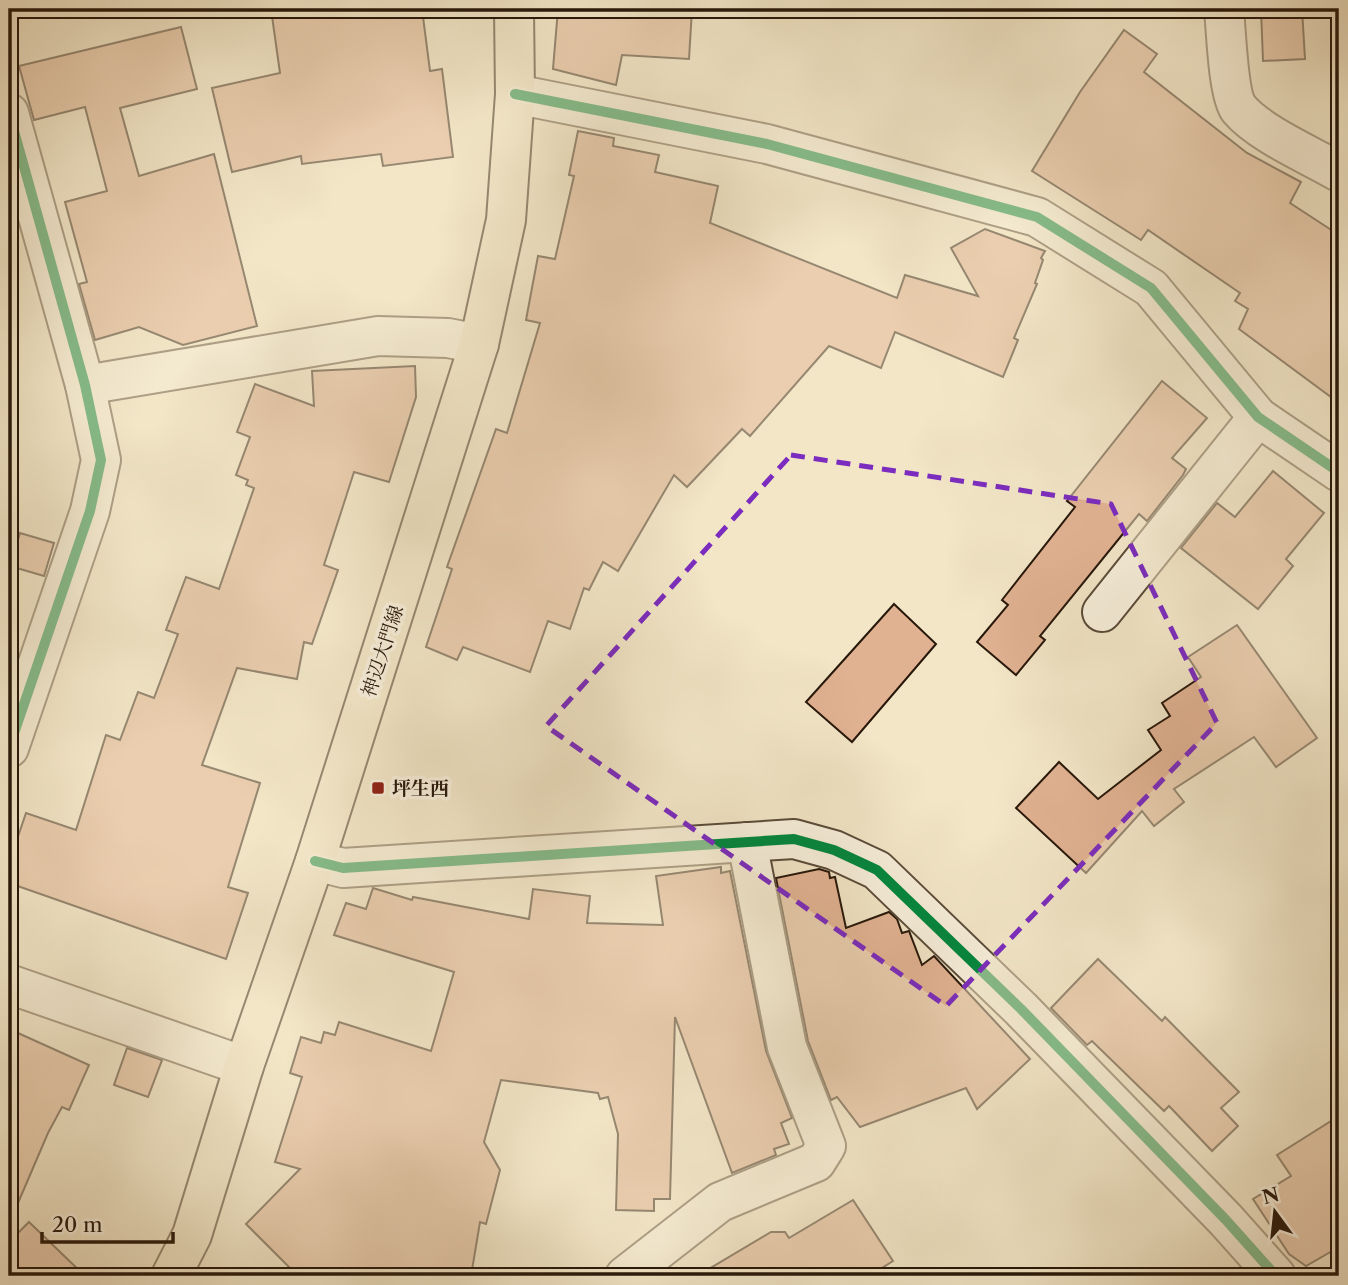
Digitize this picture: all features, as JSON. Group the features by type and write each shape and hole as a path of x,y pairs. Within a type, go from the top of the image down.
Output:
{"main road":[{"name":"神辺大門線","path":"171,1276 192,1235 244,1066 315,861 479,344 506,219 514,94 514,9"}],"street":[{"path":"1224,9 1230,75 1237,108 1259,125 1339,172"},
{"path":"514,94 767,144 1037,217 1151,288 1258,417 1339,472"},
{"path":"9,113 85,386 101,460 90,511 9,748"},
{"path":"85,386 377,336 448,338 479,344"},
{"path":"1102,612 1258,417"},
{"path":"315,861 343,868 794,839 834,850 877,870 1049,1038 1226,1220 1276,1276"},
{"path":"625,1276 720,1202 816,1162 826,1146 787,1047 747,842"},
{"path":"9,984 244,1066"}],"highlighted area":[{"path":"791,455 1111,504 1217,723 946,1006 546,726"}],"building":[{"path":"271,9 422,9 430,71 442,69 453,157 383,166 381,154 302,164 301,156 232,172 212,88 280,73"},
{"path":"558,9 692,9 689,59 622,55 616,85 553,69"},
{"path":"1261,9 1302,9 1305,59 1263,61"},
{"path":"181,27 197,89 120,108 139,176 214,154 257,326 183,345 139,327 95,340 79,284 87,282 65,202 107,191 85,107 34,120 19,66"},
{"path":"1124,30 1157,54 1144,72 1247,153 1301,182 1290,203 1339,235 1339,403 1239,329 1248,309 1235,301 1240,293 1148,230 1141,240 1032,171 1080,92"},
{"path":"578,131 614,138 613,146 659,155 655,172 718,186 710,223 897,298 905,275 978,296 951,248 985,229 1045,251 1041,258 1043,260 1035,283 1037,284 1014,338 1018,340 1003,377 895,332 881,368 829,346 750,436 742,429 687,487 674,475 618,571 603,562 589,590 584,588 570,629 548,621 530,672 463,647 457,660 426,647 452,569 447,567 496,429 507,433 540,323 526,320 538,256 555,259 574,176 569,175"},
{"path":"415,366 416,397 389,482 354,472 324,565 338,570 312,644 304,642 297,679 237,668 202,765 260,783 228,887 248,893 226,959 9,883 9,863 26,813 76,830 106,735 120,740 138,692 154,698 178,634 166,630 186,577 219,589 254,488 246,485 248,480 236,475 250,437 237,432 255,384 314,406 312,371"},
{"path":"1162,381 1207,418 1172,458 1186,469 1147,521 1139,514 1040,636 1045,640 1016,675 977,642 1008,605 1002,600 1075,507 1067,501"},
{"path":"1273,471 1324,513 1286,559 1293,566 1258,609 1181,548 1217,503 1235,517"},
{"path":"20,533 54,543 44,576 10,566"},
{"path":"894,604 936,644 852,742 806,702"},
{"path":"1237,625 1317,738 1276,767 1254,737 1174,789 1184,802 1154,826 1142,811 1086,873 1016,808 1059,762 1098,799 1161,750 1148,730 1170,716 1162,703 1201,677 1188,657"},
{"path":"721,867 721,873 730,871 766,1051 792,1118 781,1123 789,1144 774,1149 776,1155 732,1173 675,1017 670,1199 654,1199 654,1211 616,1210 618,1134 608,1097 600,1099 598,1093 501,1080 484,1142 500,1170 486,1224 480,1222 471,1276 298,1276 246,1224 300,1169 275,1162 302,1077 290,1073 301,1037 321,1043 324,1032 335,1035 339,1022 431,1051 454,972 334,935 346,903 366,909 373,888 412,900 413,897 529,919 533,889 590,896 587,923 663,925 656,876"},
{"path":"819,869 829,872 830,878 835,877 846,928 889,912 897,919 902,933 909,931 922,965 934,956 1030,1059 977,1109 966,1088 860,1127 837,1097 831,1100 808,1041 776,878"},
{"path":"1098,959 1162,1021 1165,1017 1239,1092 1221,1108 1238,1126 1212,1151 1169,1106 1164,1111 1092,1041 1087,1045 1051,1008"},
{"path":"9,1029 89,1065 69,1110 62,1107 48,1133 9,1224"},
{"path":"127,1048 162,1060 148,1097 114,1085"},
{"path":"1339,1116 1339,1247 1306,1266 1289,1254 1253,1199 1291,1176 1277,1155"},
{"path":"853,1200 893,1261 869,1276 697,1276 771,1232 785,1232 789,1238"},
{"path":"29,1222 85,1276 9,1276 9,1242"}],"cycle path":[{"path":"515,94 767,144 1037,217 1151,288 1258,417 1339,472"},
{"path":"9,113 85,385 101,460 90,511 9,748"},
{"path":"315,861 343,868 794,839 834,850 877,870 1021,1009 1226,1220 1276,1276"}],"place":[{"name":"坪生西","path":"378,788"}]}
